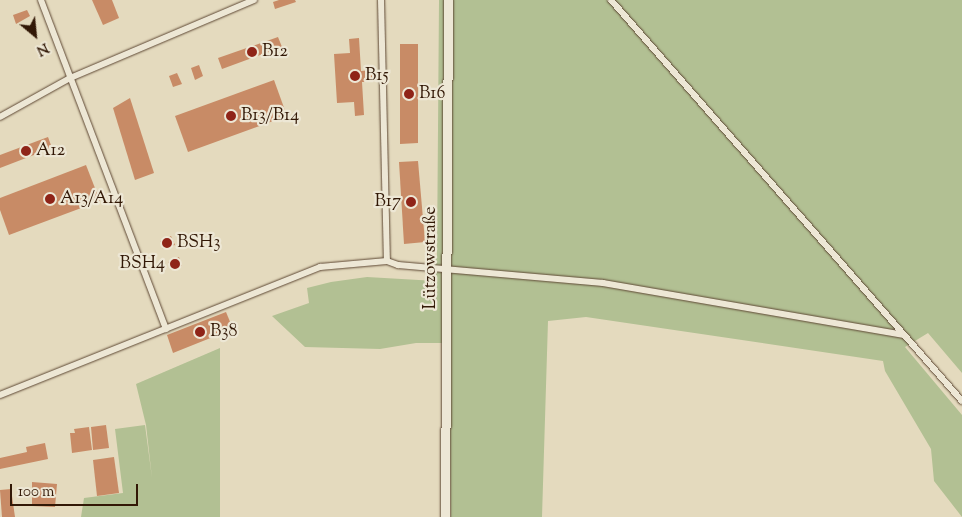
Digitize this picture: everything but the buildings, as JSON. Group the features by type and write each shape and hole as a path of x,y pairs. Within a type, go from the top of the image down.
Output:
{"street":[{"path":"41,0 166,329"},
{"path":"0,117 70,78 254,0"},
{"path":"381,0 387,261"},
{"name":"Lützowstraße","path":"445,517 448,0"},
{"path":"611,0 962,401"},
{"path":"0,395 320,267 387,261 398,265 603,283 903,335"}],"green space":[{"path":"439,0 962,0 962,373 928,333 905,347 962,415 962,517 934,481 931,449 885,371 883,361 586,317 548,321 542,517 451,517 449,343 416,343 380,349 305,347 272,316 309,303 307,288 331,282 367,277 436,281 431,267 432,261 437,256"},
{"path":"220,348 220,517 81,517 84,498 123,493 115,429 145,425 152,478 146,425 136,384"}],"place":[{"name":"B12","path":"252,52"},
{"name":"B15","path":"355,76"},
{"name":"B16","path":"409,94"},
{"name":"B13/B14","path":"231,116"},
{"name":"A12","path":"26,151"},
{"name":"A13/A14","path":"50,199"},
{"name":"B17","path":"411,202"},
{"name":"BSH3","path":"167,243"},
{"name":"BSH4","path":"175,264"},
{"name":"B38","path":"200,332"}]}
